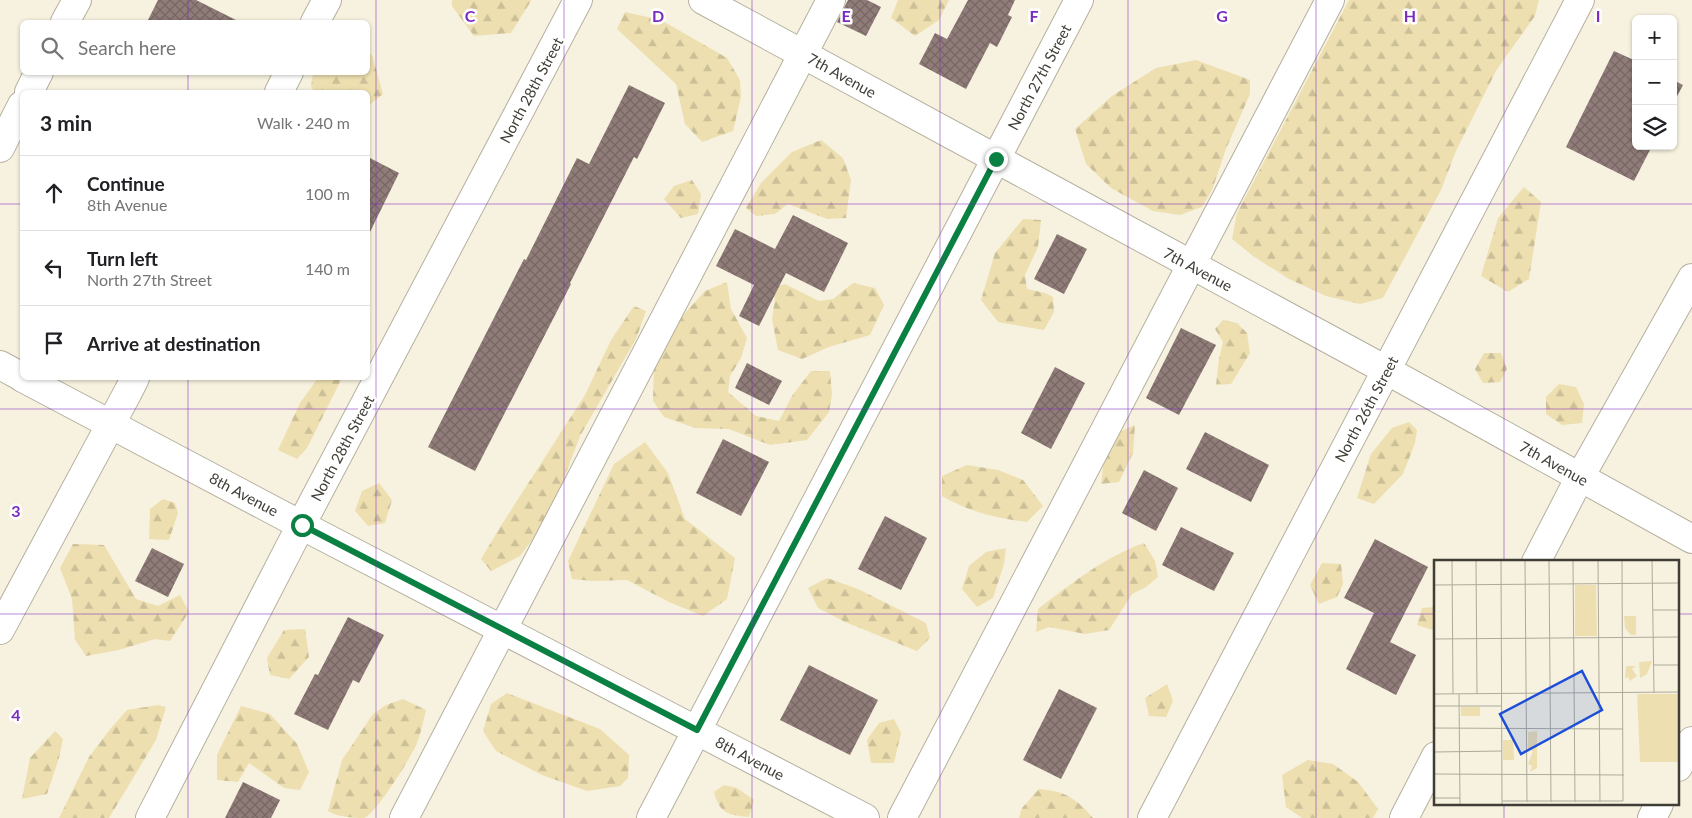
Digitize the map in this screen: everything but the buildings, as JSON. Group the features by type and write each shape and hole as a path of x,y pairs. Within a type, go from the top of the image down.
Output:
{"street":[{"path":"66,20 77,0"},
{"path":"316,20 327,0"},
{"name":"North 28th Street","path":"150,818 578,0"},
{"name":"7th Avenue","path":"703,0 1386,370 1692,539"},
{"path":"404,818 831,0"},
{"name":"North 27th Street","path":"652,818 1079,0"},
{"path":"902,818 1190,264 1330,0"},
{"name":"North 26th Street","path":"1152,818 1580,0"},
{"path":"30,90 38,75"},
{"path":"280,90 288,75"},
{"path":"0,148 20,109"},
{"path":"1537,560 1580,477 1692,278"},
{"name":"8th Avenue","path":"0,366 20,376"},
{"name":"8th Avenue","path":"29,380 302,525 865,818"},
{"path":"0,630 134,380"},
{"path":"1683,768 1692,741"},
{"path":"1404,818 1434,760"},
{"path":"1652,818 1658,806"}],"green space":[{"path":"452,0 531,1 511,33 474,36 452,6"},
{"path":"898,0 949,0 939,20 915,36 891,18"},
{"path":"1349,0 1539,0 1535,16 1497,69 1456,151 1441,190 1383,298 1360,304 1326,296 1289,279 1253,256 1232,239 1237,213"},
{"path":"625,12 661,20 727,58 740,80 741,97 733,131 702,142 685,124 676,84 617,29"},
{"path":"370,54 372,55 383,94 370,104 370,90 313,90 311,86 313,75 370,75"},
{"path":"1196,60 1250,80 1250,94 1226,149 1212,190 1202,207 1180,215 1153,211 1111,188 1086,164 1075,129 1112,96 1156,68"},
{"path":"821,140 843,158 851,180 846,218 827,219 788,204 775,214 756,216 746,208 761,183 792,152"},
{"path":"692,180 701,194 698,214 681,218 664,199 674,186"},
{"path":"1524,187 1541,202 1529,279 1508,292 1481,276 1498,218"},
{"path":"1023,219 1041,220 1038,247 1025,275 1027,289 1053,297 1054,312 1044,330 998,322 981,300 995,253"},
{"path":"727,282 731,309 747,338 741,358 730,376 728,392 756,416 779,421 792,396 811,371 830,371 832,394 829,412 807,440 770,445 729,429 695,428 664,417 653,401 654,364 677,322 705,291"},
{"path":"853,283 875,288 884,305 870,335 829,347 802,359 778,350 772,319 775,298 769,289 785,284 819,301 833,299"},
{"path":"634,306 646,311 636,339 580,436 549,518 520,556 491,571 481,559 585,395 611,340"},
{"path":"1223,320 1237,323 1247,333 1250,353 1231,384 1216,385 1223,342 1215,329"},
{"path":"1484,353 1501,353 1507,369 1500,382 1483,383 1475,369"},
{"path":"317,380 341,380 307,448 297,459 278,450 300,403"},
{"path":"1559,384 1576,387 1584,404 1582,423 1562,425 1546,414 1546,397"},
{"path":"1409,422 1417,430 1415,443 1403,474 1374,504 1357,498 1371,454 1392,428"},
{"path":"1135,425 1133,453 1119,482 1101,484 1104,458 1121,431"},
{"path":"645,442 668,473 685,519 735,558 727,599 703,616 669,602 627,580 592,581 572,579 568,561 614,464"},
{"path":"967,465 998,470 1023,480 1043,506 1027,522 983,514 942,496 942,476"},
{"path":"379,483 392,500 385,523 368,526 355,511 362,491"},
{"path":"163,499 175,503 178,513 169,540 149,539 150,509"},
{"path":"1144,543 1155,561 1158,577 1146,587 1132,594 1109,630 1085,634 1049,627 1036,632 1038,609 1102,563"},
{"path":"73,544 104,545 136,599 158,606 180,595 189,612 170,641 155,639 119,650 86,656 75,639 72,599 60,568"},
{"path":"1006,548 1004,564 993,598 977,607 962,589 969,566 986,552"},
{"path":"1322,563 1341,564 1343,584 1337,597 1319,604 1310,585"},
{"path":"827,578 858,589 926,623 930,638 917,651 845,622 818,608 808,588"},
{"path":"1434,607 1434,630 1417,625 1422,608"},
{"path":"305,629 309,657 289,679 270,675 267,658 284,630"},
{"path":"1167,684 1173,701 1166,717 1149,716 1145,698"},
{"path":"507,693 600,729 629,755 628,778 620,786 587,791 542,775 496,751 483,731 491,704"},
{"path":"403,699 426,710 417,743 393,784 376,807 364,818 341,816 328,811 342,760 373,714 386,705"},
{"path":"158,705 166,707 156,740 109,818 59,818 89,757 111,728 127,710"},
{"path":"241,706 270,714 297,744 309,772 300,790 284,788 249,763 238,782 217,780 217,755"},
{"path":"894,719 901,733 894,763 871,763 867,740 879,723"},
{"path":"55,731 63,739 47,794 22,799 30,758"},
{"path":"1308,760 1333,764 1358,782 1378,809 1373,818 1302,818 1286,807 1282,775"},
{"path":"724,785 737,788 754,800 749,817 730,814 722,809 714,792"},
{"path":"1039,789 1057,792 1075,800 1093,818 1019,818 1022,808"}],"route":[{"path":"302,525 697,730 996,159"}]}
